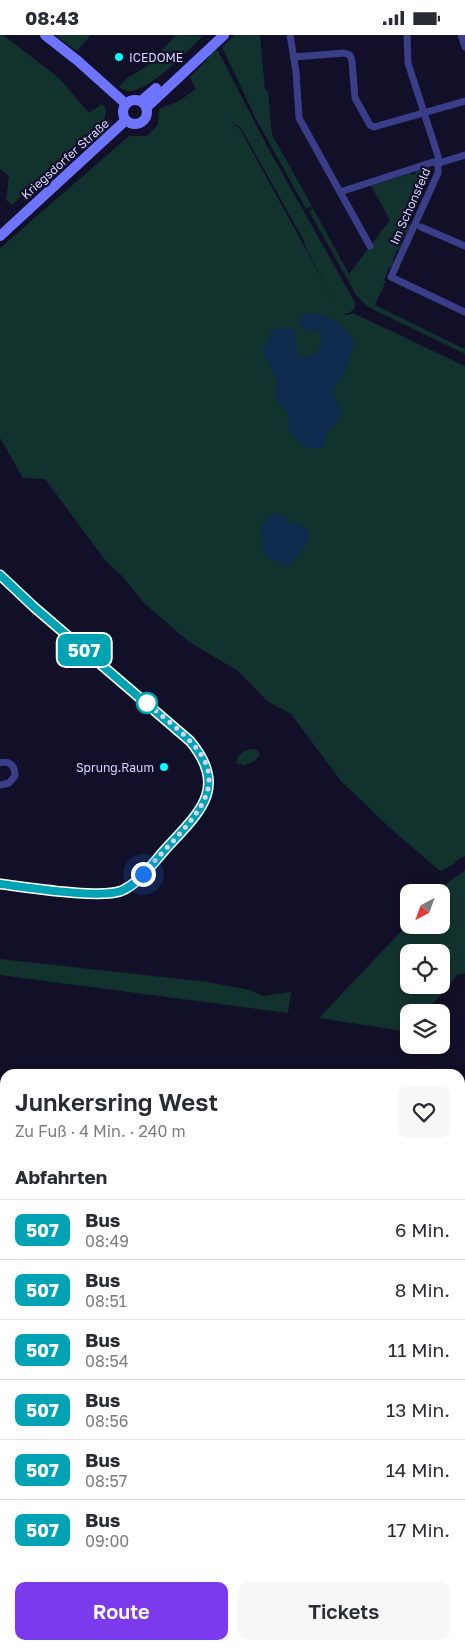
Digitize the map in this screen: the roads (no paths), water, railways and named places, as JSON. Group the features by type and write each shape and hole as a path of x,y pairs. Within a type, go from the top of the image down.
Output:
{"main road":[{"path":"45,35 78,61 126,104"},
{"path":"144,104 214,35"},
{"path":"144,104 224,35"},
{"path":"133,99 144,104 147,115 144,121 134,124 126,120 123,112 126,104 133,99"},
{"name":"Kriegsdorfer Straße","path":"0,236 126,120"}],"street":[{"path":"290,35 296,72 299,119 370,246"},
{"name":"Im Schonsfeld","path":"406,35 408,63 426,113 439,163 438,173 392,277 465,313"},
{"path":"461,35 465,47"},
{"path":"294,57 344,53 350,55 355,98 373,127 378,128 465,101"},
{"path":"340,192 433,162 439,163 465,155"},
{"path":"421,227 465,243"},
{"path":"0,575 34,607 190,741 205,762 209,781 205,801 195,817 143,874 121,891 102,894 0,884"},
{"path":"0,763 6,761 11,764 14,768 15,776 9,783 0,785"}],"water":[{"path":"305,313 330,318 339,324 354,341 345,372 334,389 334,396 342,413 341,417 326,434 322,449 301,446 288,428 289,416 275,397 277,381 263,351 270,334 278,328 294,329 296,350 301,356 306,357 317,353 323,342 318,331 307,330 299,325 299,320"},
{"path":"277,513 282,514 287,521 304,526 310,535 300,553 286,567 278,561 272,561 262,551 263,538 261,526 269,517"}],"place":[{"name":"ICEDOME","path":"119,57"},
{"name":"Sprung.Raum","path":"164,767"}]}
